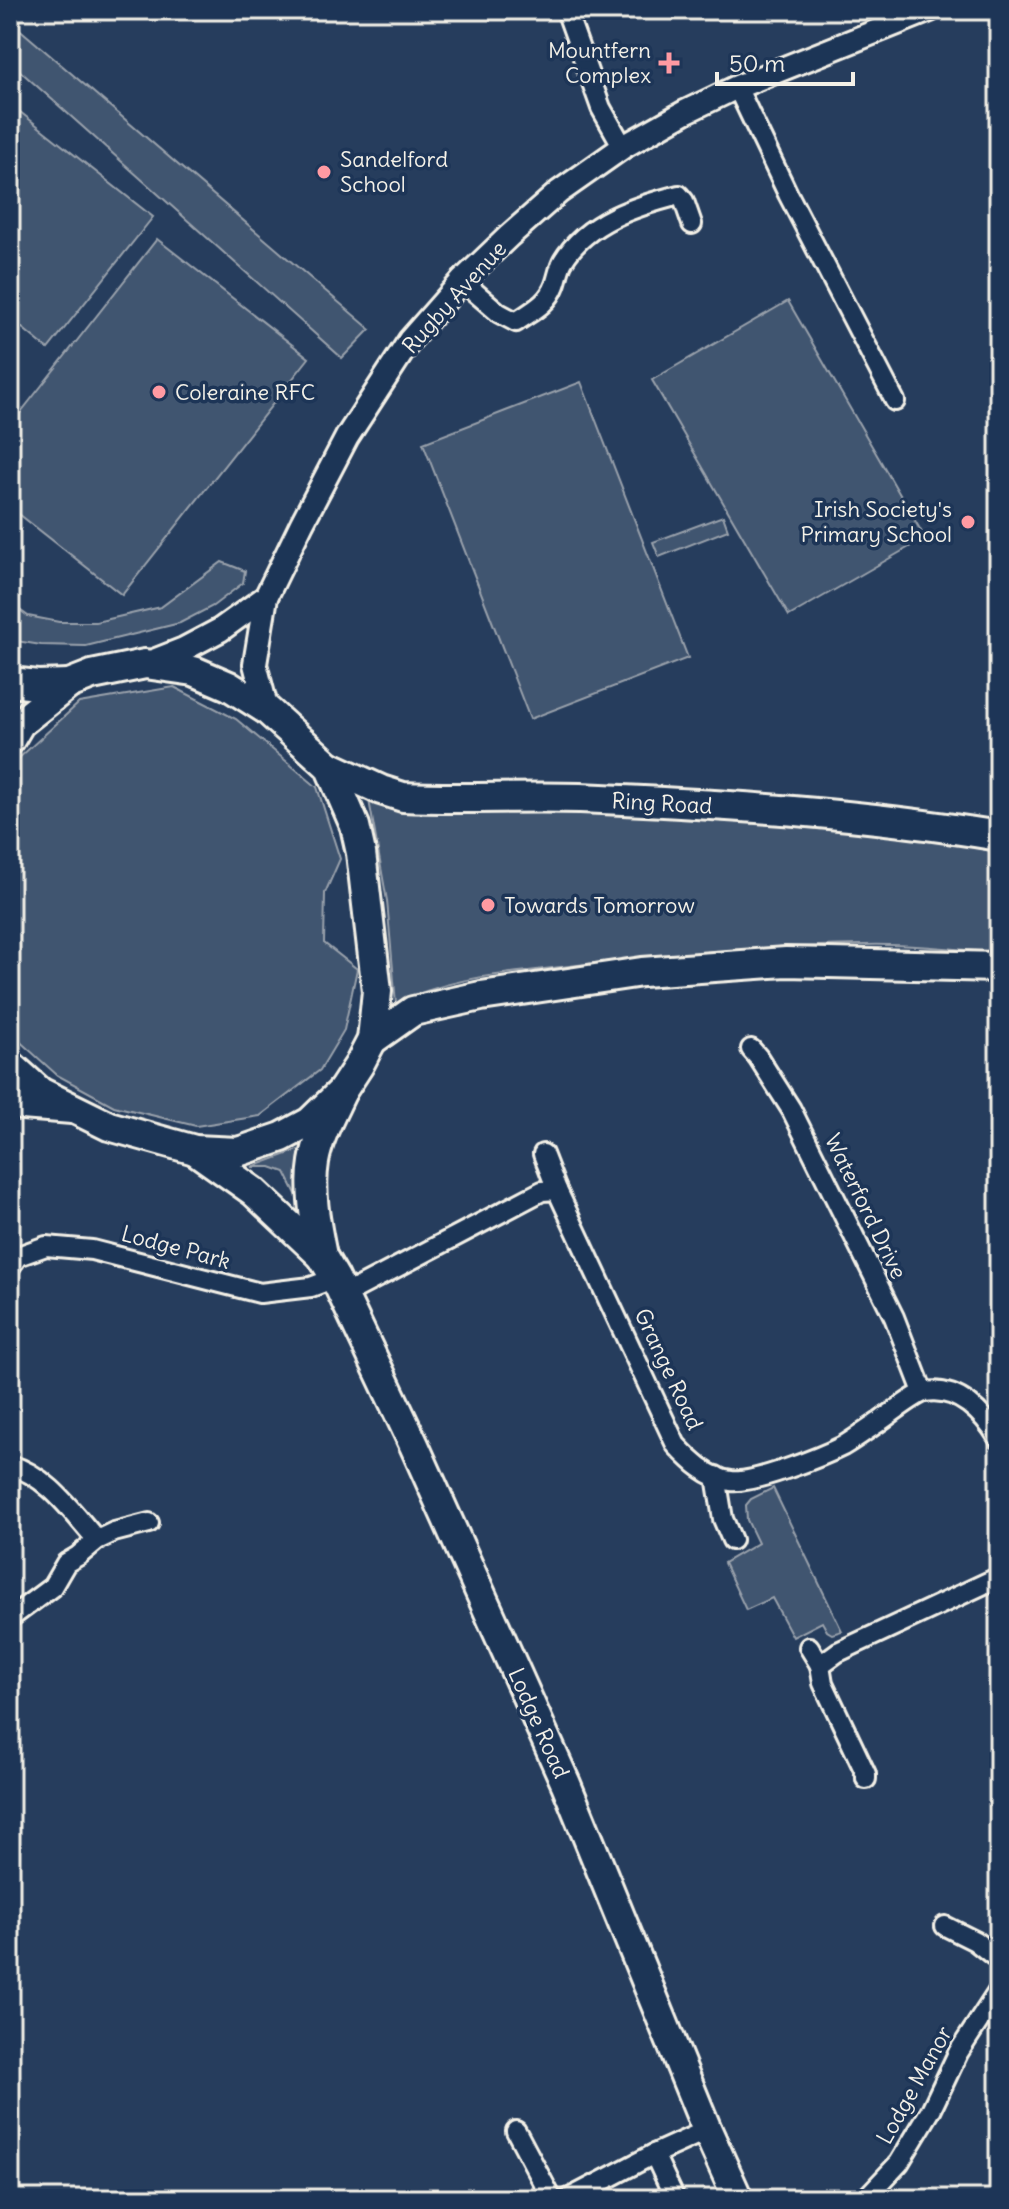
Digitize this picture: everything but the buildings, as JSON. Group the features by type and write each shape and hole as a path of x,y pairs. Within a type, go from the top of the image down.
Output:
{"main road":[{"path":"10,740 20,723 69,684 92,675 145,664 194,671 229,686 267,710 329,766 355,826 377,991 372,1040 342,1091 310,1122 282,1137 238,1152 195,1150 109,1126 40,1092 10,1065"},
{"path":"10,682 69,684"},
{"name":"Ring Road","path":"329,766 403,797 580,798 721,806 889,821 999,836"},
{"path":"372,1040 413,1011 481,996 642,972 786,962 999,967"},
{"name":"Lodge Road","path":"342,1091 314,1161 314,1208 334,1276 566,1784 707,2130 739,2199"},
{"path":"10,1104 72,1109"},
{"name":"Lodge Road","path":"195,1150 248,1187 334,1276"}],"street":[{"path":"566,10 601,108 623,147"},
{"name":"Rugby Avenue","path":"267,710 255,664 266,597 347,437 410,340 462,281 559,192 623,147 737,87 930,10"},
{"path":"737,87 788,194 895,401"},
{"path":"462,281 499,313 516,322 544,304 554,289 563,262 583,237 602,222 650,202 679,195 692,224"},
{"name":"Rugby Avenue","path":"145,664 184,649 220,630 266,597"},
{"name":"Waterford Drive","path":"751,1049 791,1109 894,1317 923,1392"},
{"name":"Grange Road","path":"543,1154 676,1445 694,1465 716,1476"},
{"path":"334,1276 542,1191 557,1190"},
{"name":"Lodge Park","path":"10,1267 18,1256 46,1246 92,1250 260,1293 311,1287 334,1276"},
{"path":"732,1540 723,1519 716,1476 733,1482 765,1477 843,1446 923,1392 944,1392 967,1401 991,1425 999,1439"},
{"path":"10,1465 48,1485 97,1540"},
{"path":"10,1618 52,1587 66,1563 97,1540 149,1523"},
{"path":"820,1665 838,1652 999,1577"},
{"path":"809,1647 820,1665 823,1683 866,1779"},
{"path":"945,1926 975,1941 999,1960"},
{"name":"Lodge Manor","path":"865,2199 899,2163 931,2110 958,2053 999,1990"},
{"path":"568,2199 707,2130"},
{"path":"516,2131 552,2199"},
{"path":"654,2154 675,2199"}],"shaded area":[{"path":"10,21 370,329 342,358 10,62"},
{"path":"10,104 153,217 48,349 10,318"},
{"name":"Coleraine RFC","path":"157,239 309,358 122,595 10,507 10,426"},
{"path":"788,301 925,538 789,616 652,380"},
{"path":"581,382 688,658 530,719 423,443"},
{"path":"723,516 728,530 659,557 653,542"},
{"path":"222,562 245,571 243,583 213,606 180,623 86,646 41,645 10,640 10,603 28,616 59,622 96,622 161,607"},
{"path":"174,687 236,719 317,787 340,859 325,893 324,943 357,969 344,1030 320,1070 260,1116 196,1126 114,1106 57,1075 16,1038 10,1018 10,778 19,758 79,703"},
{"path":"369,800 411,810 628,812 842,827 999,849 999,953 882,945 789,947 675,955 477,978 435,988 396,1004 387,901"},
{"path":"301,1151 299,1196 285,1172 271,1167 252,1167"},
{"path":"773,1488 842,1631 832,1634 822,1622 793,1637 772,1598 746,1610 724,1563 758,1543 747,1520 746,1505 751,1499"}],"place":[{"name":"Mountfern Complex","path":"669,63"},
{"name":"Sandelford School","path":"324,172"},
{"name":"Coleraine RFC","path":"159,392"},
{"name":"Irish Society's Primary School","path":"968,522"},
{"name":"Towards Tomorrow","path":"488,905"}]}
